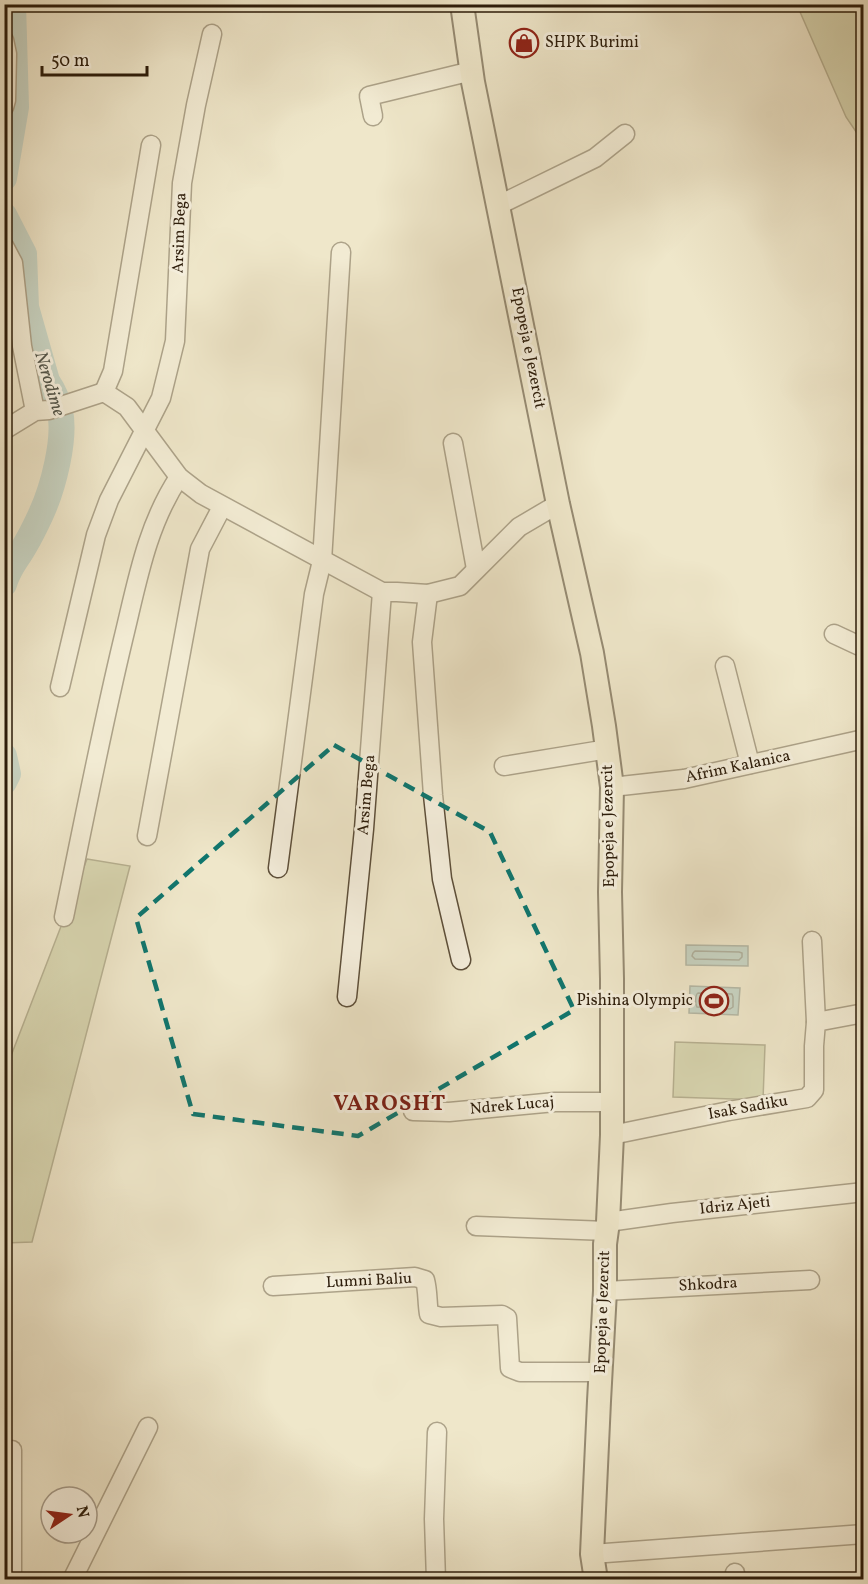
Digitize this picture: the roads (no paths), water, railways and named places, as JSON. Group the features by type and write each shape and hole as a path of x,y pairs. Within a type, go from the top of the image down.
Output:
{"main road":[{"name":"Epopeja e Jezercit","path":"462,4 472,71 558,504 592,653 612,787 610,892 612,1135 592,1554 596,1580"}],"street":[{"name":"Arsim Bega","path":"60,687 96,535 109,500 161,398 175,341 182,183 212,33"},
{"path":"4,40 7,54 4,107"},
{"path":"373,116 369,96 472,71"},
{"path":"499,205 595,158 625,134"},
{"path":"4,430 42,411 104,392 113,371 151,146"},
{"path":"4,246 13,262 22,346 42,411"},
{"path":"278,868 314,594 322,561 341,252"},
{"path":"104,392 127,407 178,477 201,494 381,592 428,594 460,585 519,527 558,504"},
{"path":"453,443 476,568"},
{"path":"64,917 115,674 146,545 167,494 178,477"},
{"path":"147,836 200,549 222,507"},
{"name":"Arsim Bega","path":"347,997 364,829 381,592"},
{"path":"428,594 422,642 433,795 442,879 461,960"},
{"path":"834,634 864,648"},
{"path":"724,666 750,764"},
{"name":"Afrim Kalanica","path":"612,787 684,779 864,739"},
{"path":"504,766 608,749"},
{"name":"Isak Sadiku","path":"612,1135 807,1098 814,1090 816,1022 812,941"},
{"path":"816,1022 864,1013"},
{"name":"Ndrek Lucaj","path":"413,1112 449,1112 555,1102 611,1102"},
{"name":"Idriz Ajeti","path":"476,1226 555,1230 607,1226 672,1213 864,1192"},
{"name":"Lumni Baliu","path":"273,1286 415,1277 425,1280 429,1314 441,1317 502,1315 507,1318 510,1368 520,1372 601,1372"},
{"name":"Shkodra","path":"605,1291 810,1280"},
{"path":"72,1580 148,1427"},
{"path":"436,1580 434,1520 437,1432"},
{"path":"12,1450 12,1580"},
{"path":"592,1554 864,1534"}],"water":[{"path":"686,945 748,946 748,966 686,965"},
{"name":"Pishina Olympic","path":"690,986 740,988 738,1015 689,1013"}],"waterway":[{"name":"Nerodime","path":"4,178 16,107 13,4"},
{"name":"Nerodime","path":"4,215 24,254 26,307 47,381 58,403 61,422 60,449 46,503 4,584"},
{"name":"Nerodime","path":"4,756 8,774 4,782"}],"place":[{"name":"SHPK Burimi","path":"524,43"},
{"name":"Pishina Olympic","path":"714,1001"}],"district":[{"name":"VAROSHT","path":"390,1104"}]}
